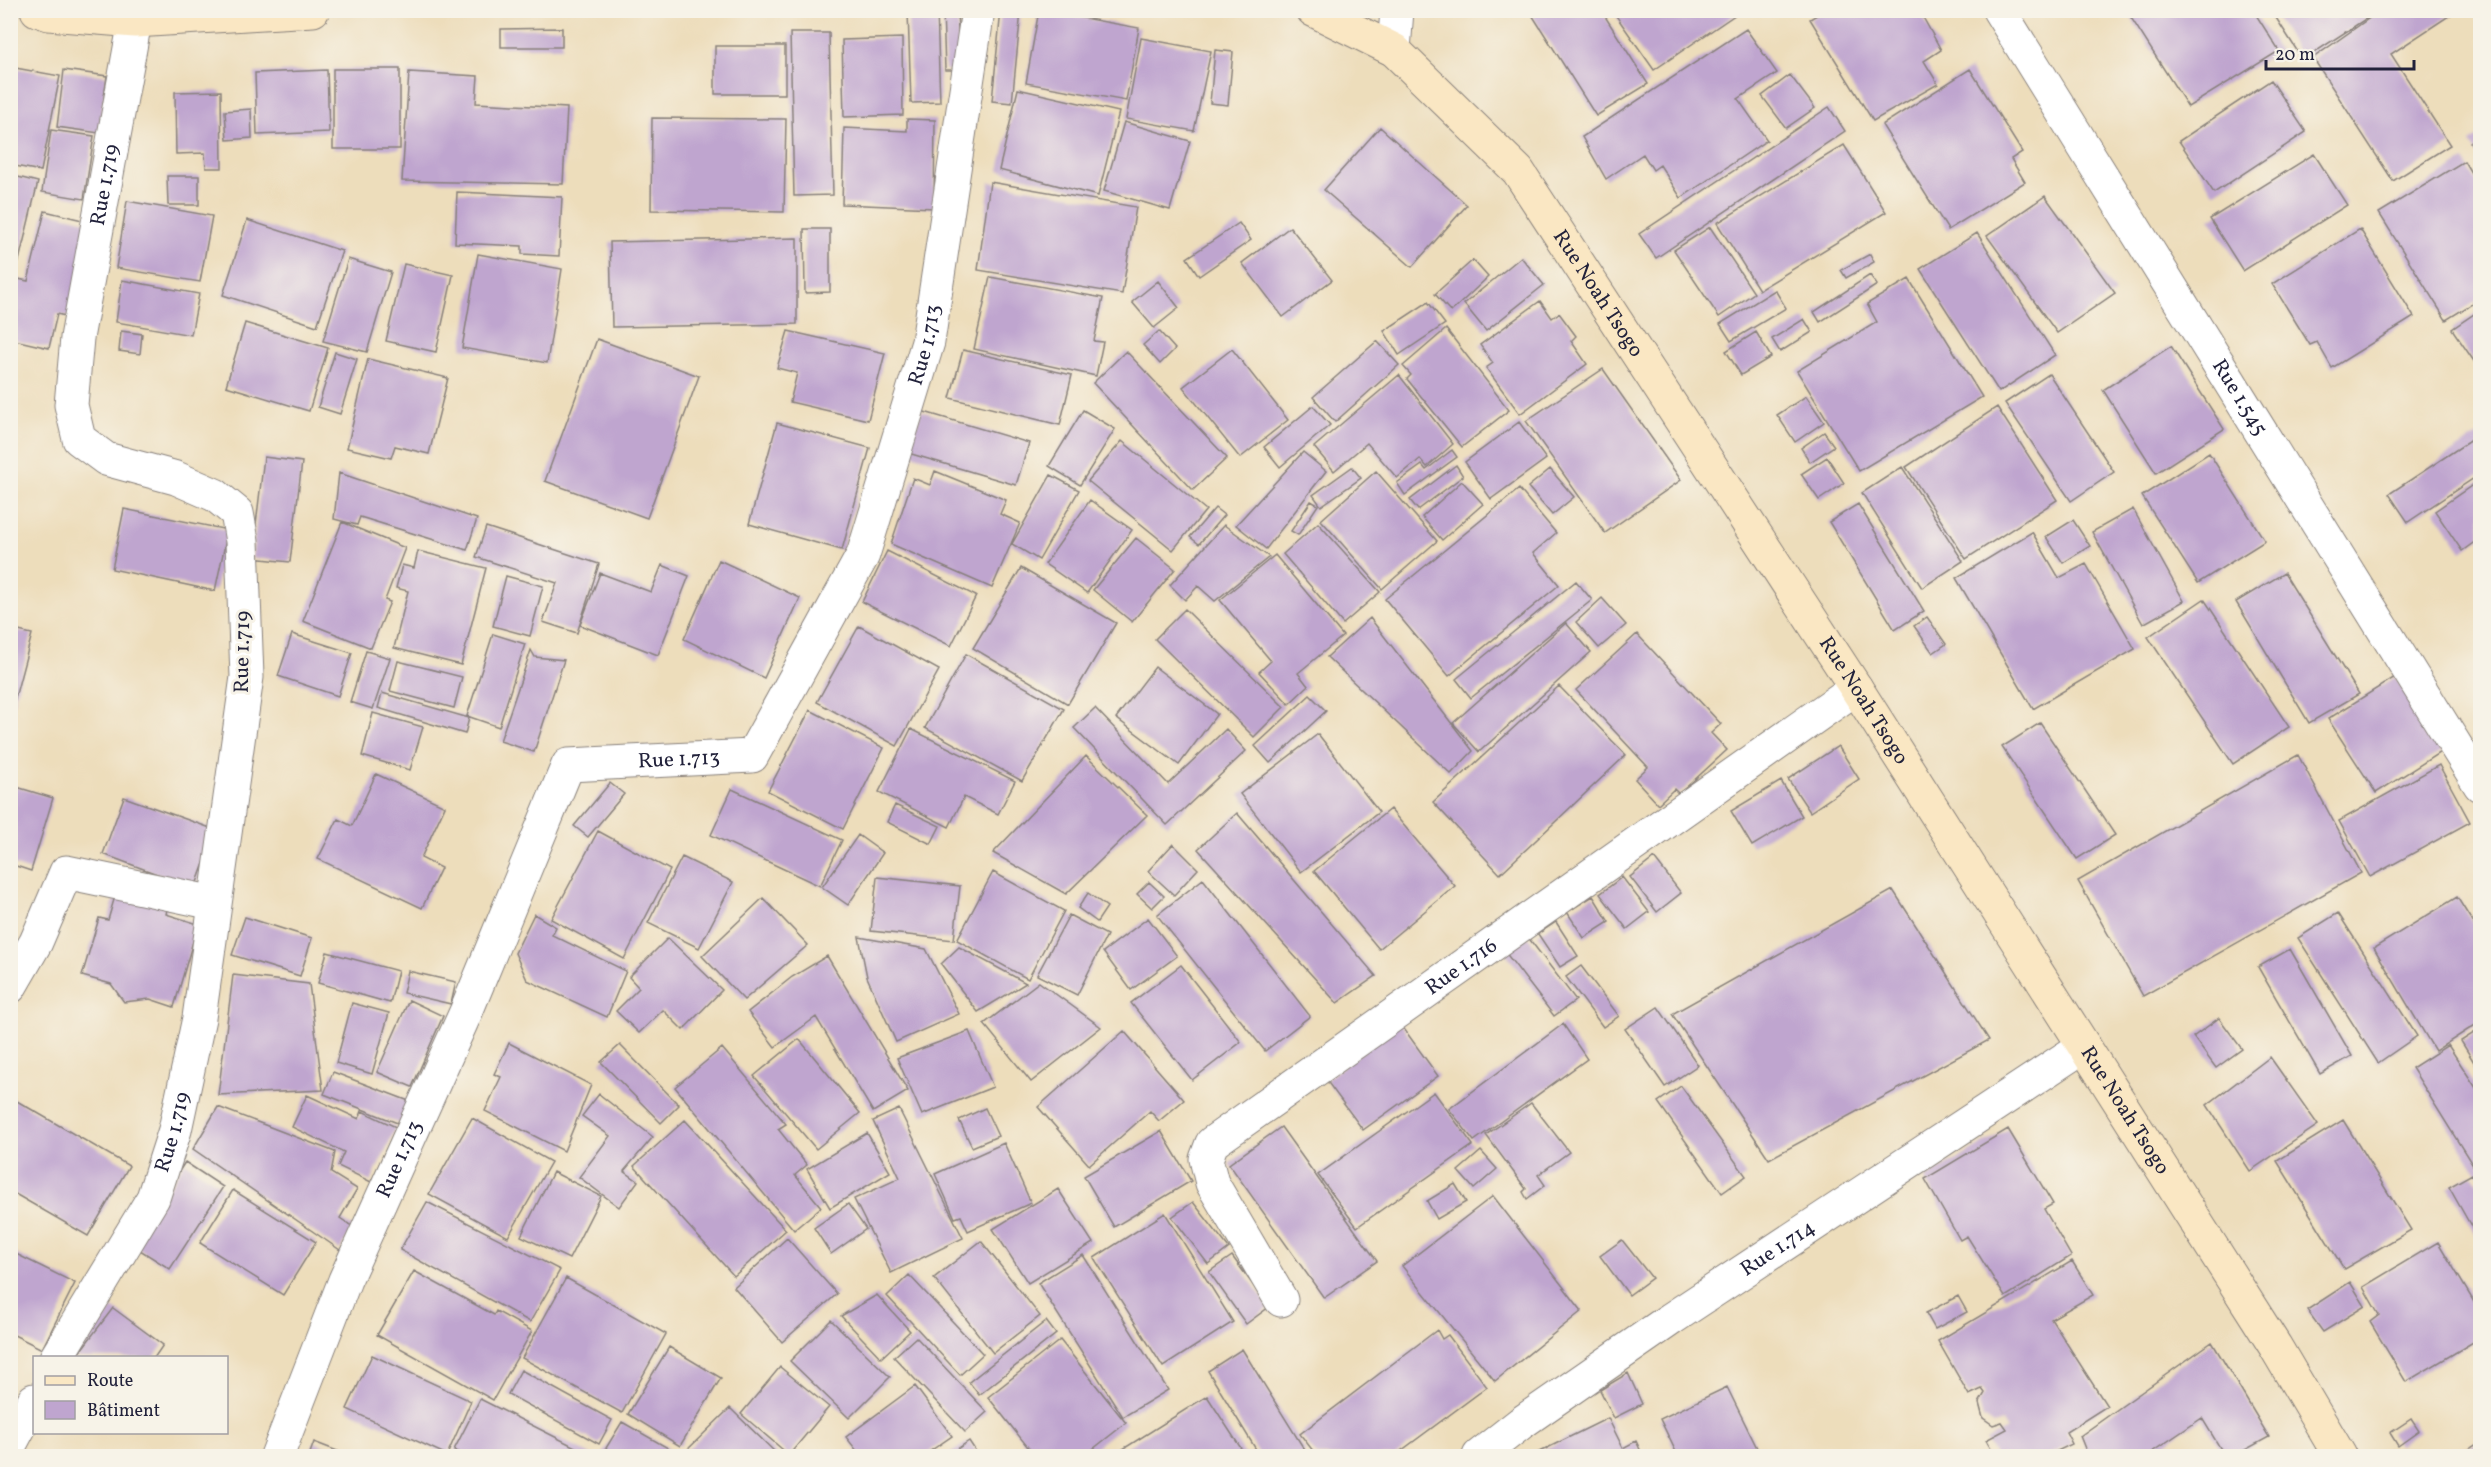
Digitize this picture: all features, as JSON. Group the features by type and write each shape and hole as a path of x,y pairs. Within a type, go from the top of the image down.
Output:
{"main road":[{"path":"37,10 49,14 135,21 313,10"},
{"name":"Rue Noah Tsogo","path":"1313,10 1394,50 1518,171 1856,688 2275,1346 2340,1456"}],"street":[{"name":"Rue 1.713","path":"278,1456 345,1280 466,1012 568,765 752,756 863,555 928,342 978,10"},
{"path":"1394,50 1397,10"},
{"name":"Rue 1.545","path":"1999,10 2481,785"},
{"name":"Rue 1.719","path":"57,1356 153,1198 176,1130 199,1018 247,677 242,542 237,513 215,495 176,478 106,459 79,439 71,405 77,338 135,21"},
{"name":"Rue 1.716","path":"1281,1300 1212,1183 1206,1159 1212,1143 1856,688"},
{"path":"10,987 36,942 66,872 214,903"},
{"name":"Rue 1.714","path":"1479,1456 1521,1423 1671,1319 2084,1046"},
{"path":"10,1445 33,1402"}],"building":[{"path":"937,10 940,102 911,103 908,11"},
{"path":"943,10 957,10 960,70 945,70"},
{"path":"1001,10 1021,11 1012,103 992,101"},
{"path":"1039,10 1139,28 1126,101 1026,83"},
{"path":"1529,10 1601,10 1648,84 1596,116"},
{"path":"1612,10 1742,10 1654,70"},
{"path":"1825,10 1919,10 1941,50 1924,61 1938,84 1873,121 1810,19"},
{"path":"2132,10 2253,10 2279,51 2188,107 2128,13"},
{"path":"2271,10 2370,10 2373,14 2303,60"},
{"path":"2381,10 2458,10 2391,54 2450,145 2393,181 2313,58"},
{"path":"562,28 562,47 501,47 501,29"},
{"path":"1746,29 1777,73 1738,99 1767,140 1681,198 1660,165 1653,170 1643,154 1606,179 1582,137"},
{"path":"790,33 829,33 833,195 794,196"},
{"path":"902,38 903,115 844,117 842,40"},
{"path":"1141,38 1211,51 1194,131 1126,119"},
{"path":"715,46 785,46 785,94 715,94"},
{"path":"1215,50 1233,52 1228,105 1210,103"},
{"path":"10,67 60,76 41,171 10,165"},
{"path":"333,69 400,69 400,149 333,149"},
{"path":"1970,69 2022,152 2011,159 2025,182 1948,230 1882,125"},
{"path":"64,70 107,76 99,133 57,127"},
{"path":"327,70 329,132 257,135 255,73"},
{"path":"409,72 478,76 476,103 567,108 563,184 402,181"},
{"path":"1790,75 1815,108 1786,128 1762,96"},
{"path":"2271,80 2306,132 2214,193 2179,141"},
{"path":"1018,89 1119,112 1098,196 999,170"},
{"path":"221,91 222,168 206,168 205,153 176,154 175,92"},
{"path":"1829,107 1845,131 1656,258 1639,234"},
{"path":"251,109 252,138 227,140 225,111"},
{"path":"652,118 786,119 784,212 651,210"},
{"path":"907,119 935,120 934,208 842,204 844,128 907,131"},
{"path":"1124,122 1190,141 1170,210 1104,191"},
{"path":"1380,127 1467,205 1412,267 1324,190"},
{"path":"51,130 94,136 84,199 42,192"},
{"path":"2480,136 2480,158 2470,142"},
{"path":"1844,145 1886,212 1759,290 1717,223"},
{"path":"2314,154 2347,205 2243,271 2210,219"},
{"path":"2464,161 2480,188 2480,299 2446,320 2379,213"},
{"path":"10,175 38,182 17,269 10,267"},
{"path":"167,176 199,176 199,205 168,205"},
{"path":"990,182 1136,207 1122,294 978,270"},
{"path":"457,192 562,197 559,256 522,254 522,246 455,243"},
{"path":"2045,196 2115,293 2057,333 1987,236"},
{"path":"127,201 212,216 200,282 116,268"},
{"path":"45,211 99,224 81,320 57,314 49,348 10,339 10,311 18,279 28,281"},
{"path":"247,220 342,251 317,326 223,295"},
{"path":"1239,223 1251,240 1199,276 1187,258"},
{"path":"1290,227 1332,280 1283,317 1242,263"},
{"path":"1710,227 1754,293 1719,317 1674,250"},
{"path":"804,229 830,229 830,292 805,293"},
{"path":"2360,229 2414,317 2332,368 2317,342 2310,345 2272,284"},
{"path":"1977,233 2055,355 1999,392 1920,269"},
{"path":"797,238 797,324 612,327 610,242"},
{"path":"478,254 562,269 547,363 462,348"},
{"path":"1870,254 1874,262 1846,278 1841,270"},
{"path":"1521,257 1544,285 1486,331 1464,304"},
{"path":"348,259 391,272 367,352 323,341"},
{"path":"1473,260 1488,277 1451,312 1435,294"},
{"path":"404,264 453,275 436,352 386,341"},
{"path":"1870,275 1877,285 1820,322 1814,312"},
{"path":"990,277 1103,298 1094,341 1103,342 1096,376 974,349"},
{"path":"1909,279 1982,397 1859,471 1797,371 1877,322 1867,304"},
{"path":"122,280 199,294 191,335 116,322"},
{"path":"1158,281 1179,308 1154,328 1132,302"},
{"path":"1775,290 1786,308 1731,341 1720,324"},
{"path":"1540,301 1552,318 1559,313 1576,336 1571,341 1587,364 1520,414 1486,368 1493,363 1480,345"},
{"path":"1428,302 1445,324 1399,355 1384,331"},
{"path":"2480,310 2480,370 2452,329"},
{"path":"1804,319 1812,332 1780,352 1772,339"},
{"path":"245,323 328,348 309,411 226,386"},
{"path":"1446,329 1509,410 1462,447 1407,379 1411,375 1403,366"},
{"path":"121,331 142,334 140,354 119,351"},
{"path":"788,331 885,353 868,420 790,402 797,373 777,368"},
{"path":"1159,331 1175,349 1160,364 1143,345"},
{"path":"1756,332 1771,357 1741,375 1726,351"},
{"path":"597,339 699,376 647,518 545,481"},
{"path":"1377,341 1399,365 1335,422 1313,397"},
{"path":"2171,346 2224,429 2156,473 2103,390"},
{"path":"1232,349 1288,420 1240,458 1183,387"},
{"path":"963,350 1072,375 1060,425 950,398"},
{"path":"1126,351 1227,458 1193,490 1093,383"},
{"path":"335,352 357,359 340,414 318,407"},
{"path":"368,359 448,378 429,454 395,446 391,458 347,448"},
{"path":"1603,369 1681,480 1605,533 1526,421"},
{"path":"2049,374 2114,472 2071,501 2005,403"},
{"path":"1399,375 1453,444 1427,467 1420,459 1397,478 1367,443 1334,471 1314,447"},
{"path":"1806,396 1824,422 1795,442 1777,415"},
{"path":"1313,406 1330,425 1280,467 1264,447"},
{"path":"1997,407 2057,500 1966,559 1906,467"},
{"path":"1083,410 1115,429 1080,485 1049,466"},
{"path":"921,411 1029,443 1016,485 908,453"},
{"path":"1519,422 1546,459 1491,499 1465,462"},
{"path":"777,423 870,448 842,550 749,524"},
{"path":"1824,432 1834,446 1810,462 1801,448"},
{"path":"2480,434 2480,474 2408,522 2389,494"},
{"path":"1122,441 1206,510 1173,550 1088,481"},
{"path":"1452,450 1457,457 1405,495 1397,483 1422,465 1426,470"},
{"path":"1303,452 1326,471 1266,549 1236,525"},
{"path":"2209,453 2265,541 2198,583 2142,496"},
{"path":"264,457 302,462 290,562 252,558"},
{"path":"1827,457 1844,483 1819,500 1801,474"},
{"path":"1456,465 1463,476 1418,510 1410,500"},
{"path":"1352,467 1361,478 1321,506 1313,495"},
{"path":"1902,467 1963,561 1922,588 1862,493"},
{"path":"1550,469 1574,497 1552,515 1528,487"},
{"path":"935,471 1006,500 1000,514 1020,523 992,588 891,544 913,478 930,485"},
{"path":"1376,471 1437,541 1382,589 1321,520"},
{"path":"339,473 477,519 467,550 360,517 357,525 334,519"},
{"path":"1051,475 1079,490 1039,560 1012,544"},
{"path":"2480,480 2480,538 2462,551 2435,511"},
{"path":"1462,481 1483,504 1442,540 1422,517"},
{"path":"1519,489 1556,533 1533,553 1559,585 1449,676 1385,599"},
{"path":"1090,500 1132,530 1087,593 1045,564"},
{"path":"1311,501 1318,505 1298,535 1291,531"},
{"path":"1858,504 1924,611 1895,630 1829,522"},
{"path":"1215,508 1224,515 1199,544 1190,537"},
{"path":"124,509 228,530 215,591 112,569"},
{"path":"2133,509 2184,601 2143,624 2092,532"},
{"path":"2073,520 2090,546 2063,563 2046,537"},
{"path":"342,522 405,548 385,600 390,602 371,648 303,621"},
{"path":"1318,523 1380,592 1343,624 1283,554"},
{"path":"1224,525 1269,557 1215,601 1198,586 1185,600 1170,585"},
{"path":"486,527 599,564 577,633 543,622 557,583 476,557"},
{"path":"2032,532 2059,578 2086,564 2135,649 2033,709 1956,578"},
{"path":"1136,538 1175,569 1132,622 1093,590"},
{"path":"418,551 486,568 461,665 394,648 408,591 396,588 402,565 414,568"},
{"path":"887,551 976,596 951,646 862,602"},
{"path":"1275,555 1343,636 1298,673 1308,686 1289,704 1259,672 1271,661 1220,600"},
{"path":"719,560 800,598 764,678 684,639"},
{"path":"662,565 689,576 658,655 580,625 600,573 651,592"},
{"path":"1021,568 1116,623 1068,704 973,648"},
{"path":"2284,573 2359,694 2309,723 2236,602"},
{"path":"506,576 543,586 530,636 493,626"},
{"path":"1576,581 1592,600 1471,698 1456,679"},
{"path":"1602,598 1626,625 1599,648 1576,622"},
{"path":"2204,599 2289,727 2233,764 2148,637"},
{"path":"1185,609 1284,707 1254,737 1155,639"},
{"path":"1927,617 1946,644 1933,653 1914,626"},
{"path":"1370,618 1473,751 1451,774 1327,657"},
{"path":"1566,623 1591,652 1479,752 1453,723"},
{"path":"859,626 939,670 897,746 817,702"},
{"path":"10,629 32,634 11,713 10,713"},
{"path":"292,634 352,653 338,696 278,676"},
{"path":"493,634 525,644 499,727 467,716"},
{"path":"1637,634 1721,724 1711,733 1727,750 1679,794 1674,789 1658,804 1635,779 1648,767 1576,690"},
{"path":"531,650 535,657 564,660 534,752 500,741"},
{"path":"366,651 390,658 373,709 350,702"},
{"path":"966,654 1064,709 1022,781 925,728"},
{"path":"398,661 462,677 454,708 390,691"},
{"path":"1155,667 1217,714 1179,765 1116,718"},
{"path":"2395,677 2442,751 2376,793 2328,719"},
{"path":"1559,686 1626,755 1500,874 1433,802"},
{"path":"382,693 469,718 465,734 378,708"},
{"path":"1310,695 1326,711 1270,763 1255,746"},
{"path":"1095,708 1168,784 1226,729 1246,751 1167,825 1074,728"},
{"path":"810,710 884,748 843,829 768,791"},
{"path":"373,713 423,727 410,770 362,756"},
{"path":"2040,723 2115,835 2077,859 2002,747"},
{"path":"911,729 1015,781 998,814 964,797 949,827 879,792"},
{"path":"1318,734 1379,812 1301,872 1240,794"},
{"path":"1838,746 1859,779 1810,812 1788,779"},
{"path":"2298,755 2361,873 2143,996 2078,881"},
{"path":"1086,756 1147,815 1066,894 993,853"},
{"path":"2439,765 2470,822 2370,877 2339,821"},
{"path":"376,774 445,806 421,858 441,868 422,908 318,859 338,819 352,826"},
{"path":"1781,781 1802,816 1752,846 1731,811"},
{"path":"610,783 624,794 588,837 574,826"},
{"path":"10,785 53,798 31,871 10,864"},
{"path":"732,789 842,840 820,886 711,835"},
{"path":"124,797 216,830 195,888 103,854"},
{"path":"895,805 940,826 931,844 887,822"},
{"path":"1390,809 1455,886 1379,949 1314,871"},
{"path":"1237,813 1376,976 1337,1003 1198,849"},
{"path":"598,831 670,870 624,959 551,919"},
{"path":"858,835 883,853 848,905 822,887"},
{"path":"1173,844 1198,869 1174,895 1148,871"},
{"path":"682,857 733,882 699,948 648,923"},
{"path":"1654,858 1681,893 1657,912 1630,877"},
{"path":"993,872 1064,911 1028,979 957,940"},
{"path":"877,877 960,886 954,940 871,931"},
{"path":"1622,877 1649,912 1627,929 1600,894"},
{"path":"1203,879 1310,1016 1265,1051 1157,915"},
{"path":"1149,882 1164,896 1152,908 1137,894"},
{"path":"1893,890 1989,1040 1769,1159 1672,1014"},
{"path":"1088,893 1107,907 1097,922 1078,908"},
{"path":"115,896 168,905 166,914 198,924 174,1007 150,999 124,1002 111,984 82,976 99,918 108,920"},
{"path":"1593,896 1609,922 1584,938 1567,912"},
{"path":"2457,897 2480,934 2480,1022 2435,1051 2374,948"},
{"path":"763,898 808,945 744,1000 702,956"},
{"path":"2338,913 2417,1036 2378,1063 2298,938"},
{"path":"534,914 556,927 552,935 626,971 607,1017 527,980 515,953"},
{"path":"1069,915 1107,935 1077,995 1037,975"},
{"path":"245,917 312,938 300,976 232,955"},
{"path":"1148,918 1177,956 1131,990 1103,952"},
{"path":"1556,922 1578,956 1560,967 1538,934"},
{"path":"1527,936 1576,1000 1554,1016 1505,952"},
{"path":"859,937 926,949 959,1014 896,1042 867,977"},
{"path":"668,938 722,990 683,1030 663,1010 639,1033 616,1011 639,988 629,977"},
{"path":"959,947 1026,983 978,1012 941,964"},
{"path":"2290,949 2352,1056 2320,1074 2258,967"},
{"path":"327,952 398,971 390,1003 318,983"},
{"path":"827,956 908,1091 873,1112 816,1017 775,1047 748,1012 792,977"},
{"path":"1181,965 1241,1042 1192,1080 1131,1003"},
{"path":"1581,966 1619,1016 1603,1027 1566,977"},
{"path":"408,971 456,982 451,1004 403,993"},
{"path":"233,975 309,984 323,1090 218,1095"},
{"path":"1039,982 1101,1027 1031,1082 984,1024"},
{"path":"409,1000 443,1016 412,1087 377,1072"},
{"path":"352,1003 389,1013 372,1074 336,1063"},
{"path":"1658,1007 1698,1065 1665,1087 1625,1029"},
{"path":"2219,1018 2242,1049 2216,1068 2193,1037"},
{"path":"1399,1022 1438,1076 1363,1130 1326,1080"},
{"path":"1563,1024 1587,1059 1474,1141 1449,1109"},
{"path":"2480,1029 2480,1072 2461,1041"},
{"path":"969,1031 993,1087 922,1115 897,1058"},
{"path":"1124,1031 1184,1100 1159,1121 1150,1111 1089,1165 1038,1107"},
{"path":"799,1039 860,1113 816,1149 754,1076"},
{"path":"509,1043 591,1085 564,1151 485,1111 501,1077 494,1074"},
{"path":"620,1045 679,1105 661,1123 601,1062"},
{"path":"2448,1045 2480,1094 2480,1177 2412,1068"},
{"path":"722,1048 786,1124 778,1129 807,1165 795,1175 821,1207 794,1230 675,1087"},
{"path":"2270,1057 2318,1125 2250,1171 2207,1105"},
{"path":"333,1072 409,1101 400,1124 324,1094"},
{"path":"1681,1086 1746,1176 1722,1193 1658,1102"},
{"path":"1434,1092 1473,1145 1357,1227 1318,1175"},
{"path":"599,1094 653,1137 624,1171 638,1181 619,1207 579,1177 610,1136 582,1116"},
{"path":"307,1095 359,1119 362,1111 396,1127 371,1182 338,1166 344,1152 292,1127"},
{"path":"10,1097 129,1166 88,1236 10,1191"},
{"path":"1531,1103 1569,1152 1538,1175 1545,1185 1527,1199 1523,1192 1526,1189 1486,1135"},
{"path":"218,1107 335,1152 331,1173 357,1189 340,1218 353,1227 340,1250 193,1149"},
{"path":"985,1108 998,1136 972,1147 959,1120"},
{"path":"899,1109 963,1238 891,1273 854,1199 900,1178 873,1121"},
{"path":"472,1118 551,1162 508,1237 429,1194"},
{"path":"685,1120 786,1230 734,1276 634,1166"},
{"path":"2343,1120 2411,1230 2344,1269 2277,1161"},
{"path":"1281,1127 1377,1261 1324,1298 1229,1164"},
{"path":"2008,1129 2053,1204 2044,1209 2071,1256 2005,1297 1967,1236 1960,1240 1925,1179"},
{"path":"1161,1131 1191,1181 1114,1227 1084,1176"},
{"path":"867,1133 890,1172 830,1208 807,1169"},
{"path":"1004,1143 1031,1203 968,1231 961,1216 955,1218 935,1174"},
{"path":"1481,1151 1497,1169 1474,1189 1458,1171"},
{"path":"185,1162 223,1187 170,1269 132,1245"},
{"path":"553,1172 601,1196 569,1259 521,1236"},
{"path":"2472,1174 2480,1187 2480,1242 2449,1187"},
{"path":"1455,1184 1466,1202 1437,1219 1427,1201"},
{"path":"1058,1189 1093,1243 1028,1283 993,1229"},
{"path":"233,1190 316,1242 283,1295 200,1243"},
{"path":"1493,1196 1582,1311 1495,1381 1402,1266"},
{"path":"427,1202 560,1270 530,1322 400,1250"},
{"path":"1193,1202 1229,1248 1208,1264 1172,1217"},
{"path":"848,1204 866,1229 831,1254 814,1228"},
{"path":"1165,1213 1233,1322 1163,1367 1094,1258"},
{"path":"787,1238 837,1294 782,1342 734,1287"},
{"path":"1622,1240 1652,1278 1629,1295 1600,1256"},
{"path":"981,1241 1040,1316 993,1353 934,1278"},
{"path":"2438,1242 2480,1312 2480,1338 2406,1382 2370,1322 2379,1315 2363,1287"},
{"path":"10,1251 75,1283 42,1349 10,1333"},
{"path":"1083,1255 1168,1390 1123,1417 1038,1283"},
{"path":"1232,1256 1269,1307 1246,1324 1209,1272"},
{"path":"2072,1261 2093,1295 2051,1319 2107,1406 2066,1432 2072,1444 2047,1456 1995,1456 1986,1440 2007,1429 2002,1422 1993,1425 1983,1418 1979,1403 1985,1393 1982,1389 1969,1395 1938,1341"},
{"path":"414,1271 494,1315 496,1311 532,1331 493,1400 377,1335"},
{"path":"909,1275 983,1354 960,1375 887,1296"},
{"path":"566,1278 666,1334 622,1413 522,1358"},
{"path":"2350,1282 2365,1306 2323,1332 2307,1310"},
{"path":"877,1295 910,1331 881,1358 841,1316"},
{"path":"1958,1296 1967,1312 1935,1329 1926,1313"},
{"path":"113,1308 163,1345 155,1356 77,1356"},
{"path":"831,1320 890,1377 849,1418 790,1361"},
{"path":"1046,1321 1056,1334 979,1395 969,1382"},
{"path":"1437,1330 1442,1339 1448,1335 1487,1387 1394,1456 1317,1456 1300,1434"},
{"path":"916,1337 987,1412 965,1432 894,1357"},
{"path":"1060,1340 1126,1423 1084,1456 1035,1456 988,1397"},
{"path":"2212,1342 2269,1437 2234,1456 2225,1456 2202,1418 2152,1452 2154,1456 2088,1456 2080,1436"},
{"path":"669,1347 721,1378 680,1446 628,1414"},
{"path":"1242,1349 1306,1452 1299,1456 1260,1456 1208,1371"},
{"path":"372,1355 471,1401 447,1455 347,1409"},
{"path":"780,1367 829,1407 789,1455 741,1414"},
{"path":"521,1370 612,1420 599,1444 508,1394"},
{"path":"1628,1373 1642,1404 1614,1418 1600,1390"},
{"path":"915,1386 952,1436 923,1456 861,1456 846,1437"},
{"path":"1727,1387 1761,1456 1678,1456 1660,1419"},
{"path":"1207,1396 1246,1456 1112,1456"},
{"path":"480,1399 593,1456 466,1456 454,1450"},
{"path":"730,1408 779,1456 681,1456"},
{"path":"1608,1418 1623,1448 1636,1441 1643,1456 1531,1456"},
{"path":"2411,1419 2419,1431 2398,1446 2390,1433"},
{"path":"622,1422 668,1448 664,1456 609,1456 603,1453"},
{"path":"969,1441 979,1456 947,1456"},
{"path":"314,1442 350,1456 309,1456"},
{"path":"2480,1442 2480,1456 2468,1456 2465,1452"}]}
